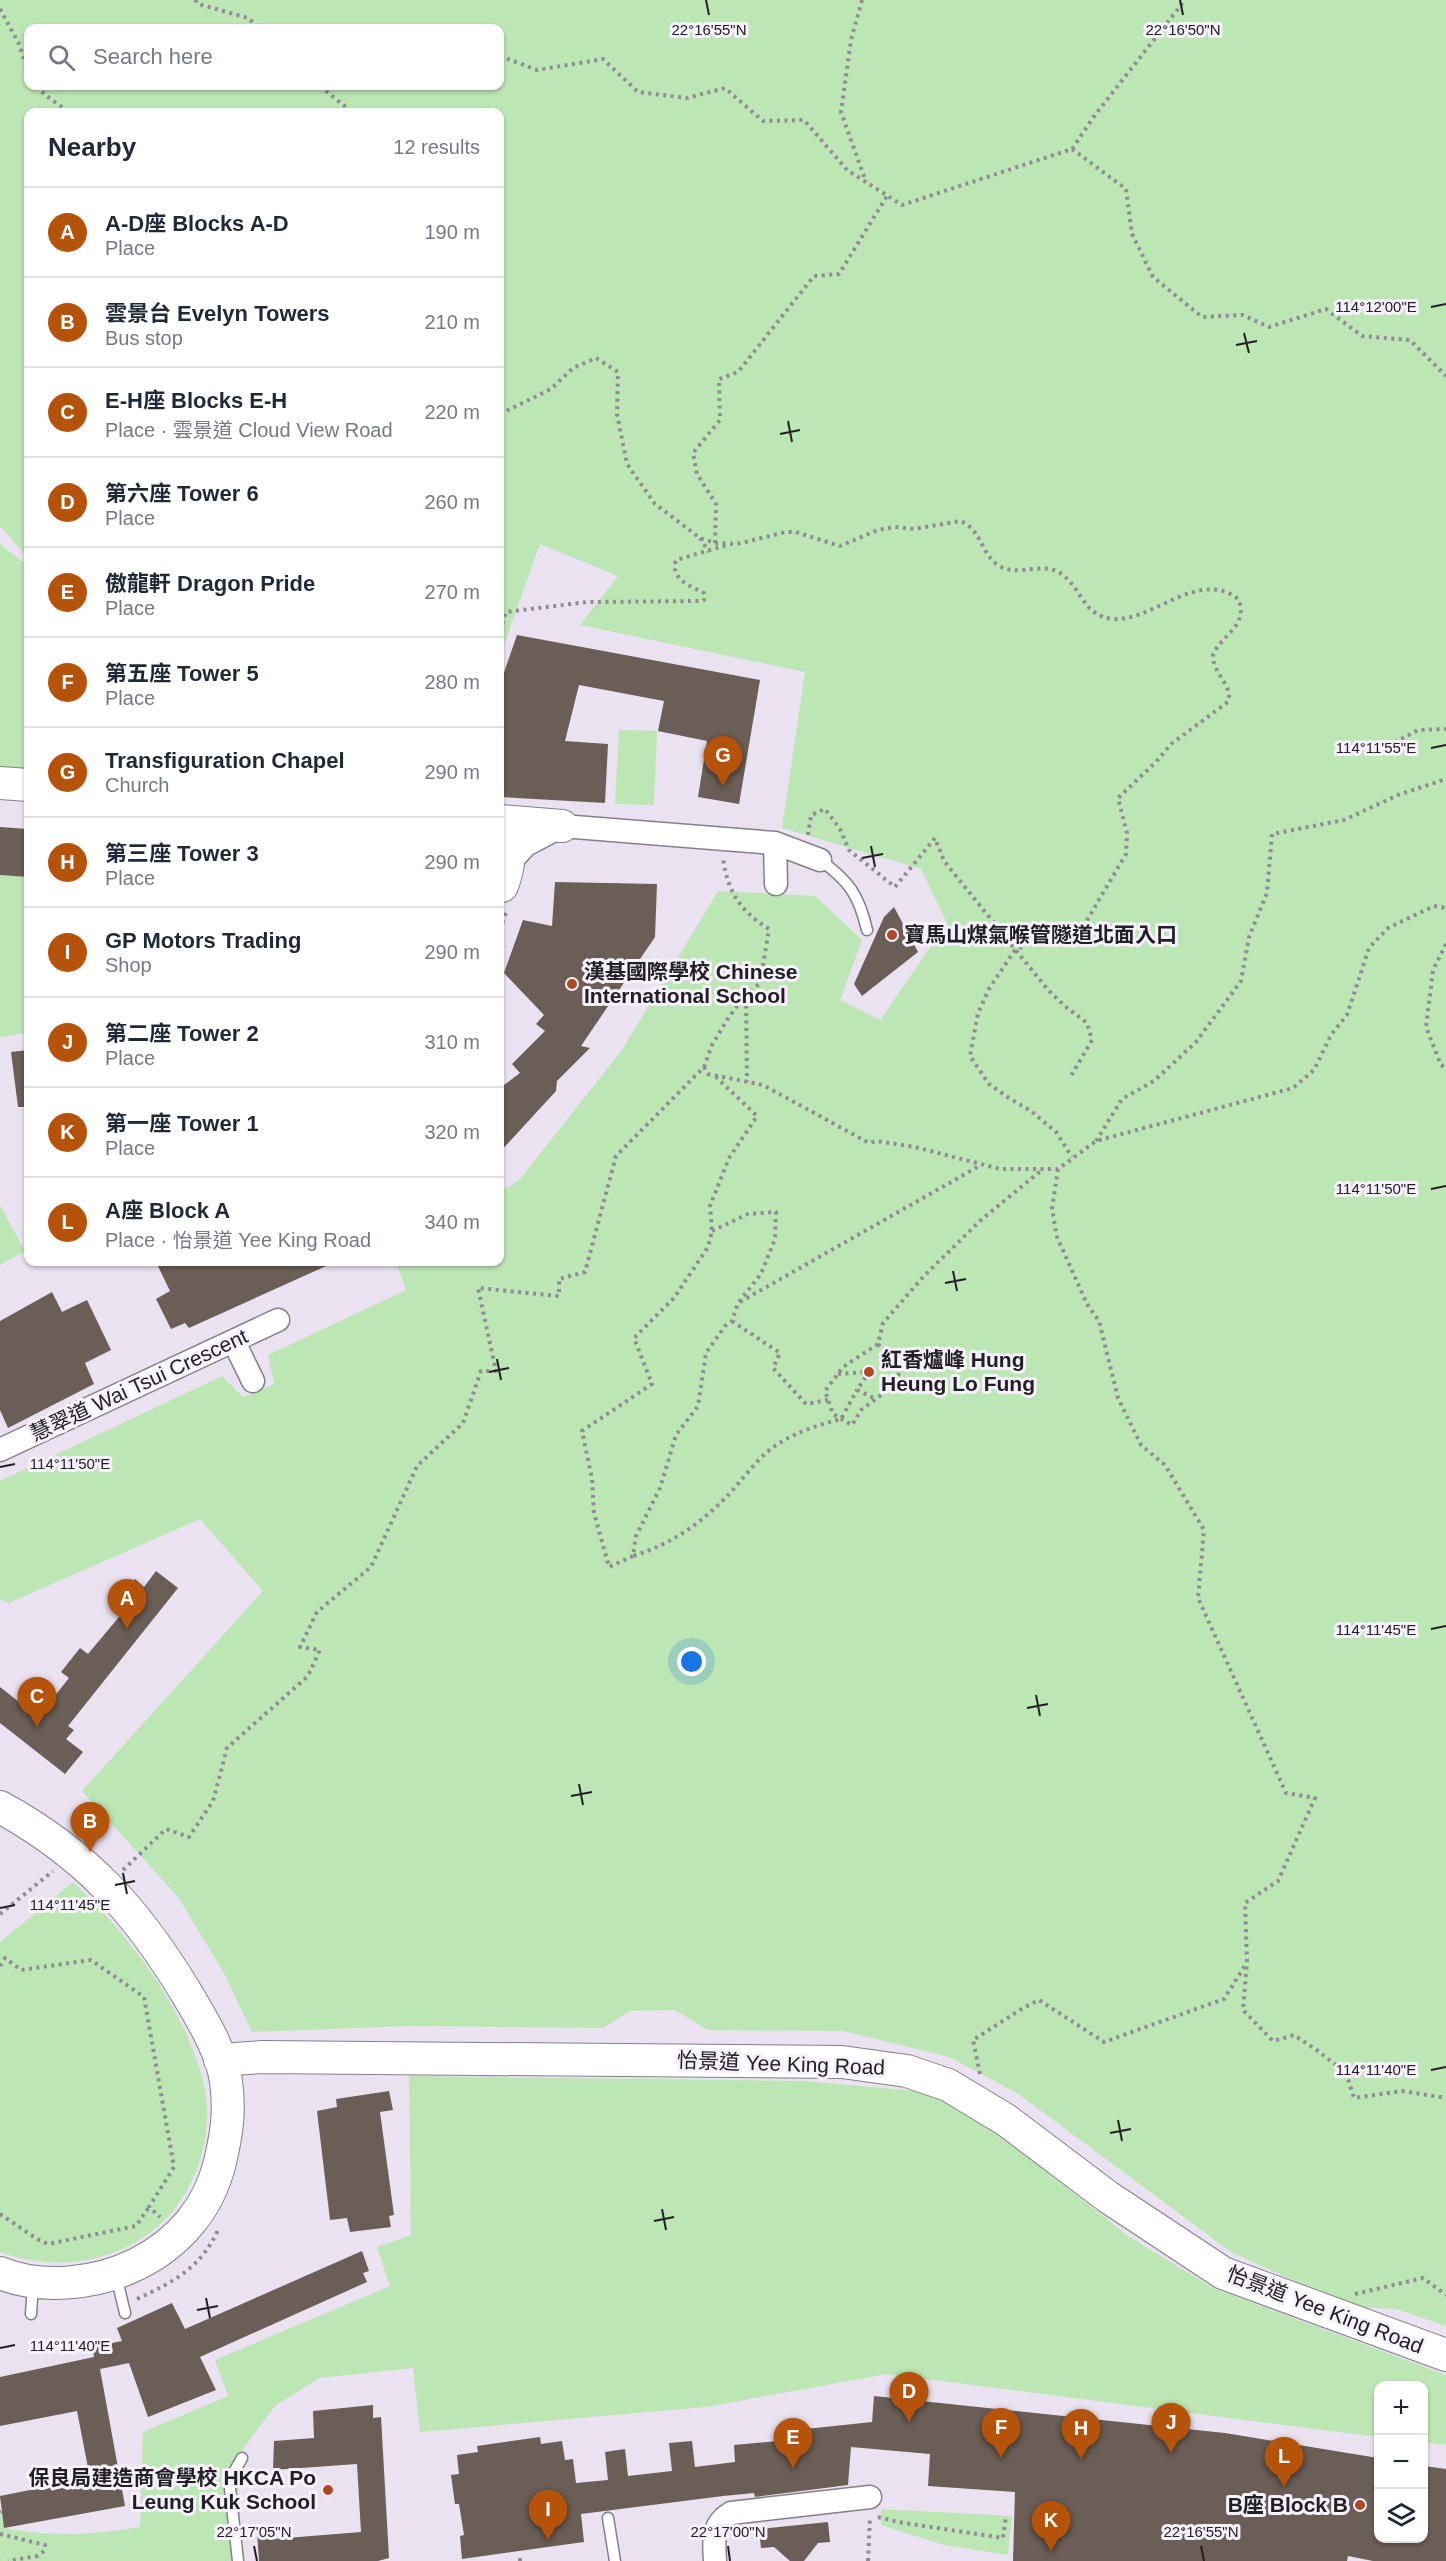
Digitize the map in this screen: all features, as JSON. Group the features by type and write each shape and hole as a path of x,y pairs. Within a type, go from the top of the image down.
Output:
{"street":[{"path":"0,783 24,785"},
{"path":"504,821 774,843 814,851"},
{"path":"504,880 512,860 526,845 562,826"},
{"path":"504,838 507,844 504,869"},
{"path":"774,843 776,884"},
{"name":"慧翠道 Wai Tsui Crescent","path":"0,1450 278,1320"},
{"path":"234,1342 253,1381"},
{"path":"0,1807 74,1854 141,1924 161,1950 200,2016 220,2060 225,2080 229,2128 217,2175 202,2209 189,2225 162,2250 116,2274 73,2281 33,2282 0,2273"},
{"name":"怡景道 Yee King Road","path":"220,2060 262,2057 354,2062 842,2062 907,2071 948,2085 987,2107 1108,2197 1223,2272 1446,2355"},
{"path":"715,2561 714,2533 718,2524 731,2514 870,2506"}],"lane":[{"path":"814,851 850,885 862,906 867,930"},
{"path":"116,2274 125,2313"},
{"path":"31,2314 33,2282"},
{"path":"238,2561 230,2489 234,2472 242,2458"},
{"path":"608,2518 615,2561"}],"path":[{"path":"195,0 198,4 248,18 255,24"},
{"path":"862,0 851,40 841,112 866,182"},
{"path":"504,58 537,70 603,59 638,92 687,98 724,88 763,121 804,120 847,170 902,206 1072,149 1095,115 1185,0"},
{"path":"0,9 19,44 24,59"},
{"path":"41,90 63,108"},
{"path":"325,90 347,108"},
{"path":"1072,149 1126,189 1132,234 1153,277 1202,317 1243,315 1269,327 1326,309 1362,336 1410,340 1446,376"},
{"path":"715,543 716,504 697,474 693,453 720,420 719,379 738,372 814,276 839,274 887,196"},
{"path":"504,412 551,389 573,369 596,358 618,372 617,414 627,464 655,504 700,538 715,543 737,544 786,532 796,532 840,546 878,530 895,527 914,529 960,521 973,530 988,555 998,565 1014,570 1058,571 1070,581 1088,608 1105,617 1119,619 1132,616 1172,598 1196,592 1224,592 1238,599 1241,606 1240,619 1213,655 1214,667 1230,696 1228,702 1171,744 1156,762 1118,798 1127,833 1126,854 1083,927 1046,937 1015,950 989,989 978,1013 970,1056 989,1084 1048,1125 1064,1143 1072,1157"},
{"path":"700,538 709,552"},
{"path":"504,618 506,612 587,602 704,600 704,593 678,578 674,564 679,558 709,552 729,544"},
{"path":"1388,746 1419,730 1446,729"},
{"path":"1446,779 1398,795 1344,820 1272,834 1267,893 1249,937 1240,981 1196,1042 1154,1081 1122,1099 1096,1141 1058,1169 1052,1209 1057,1237 1087,1304 1099,1321 1118,1398 1142,1445 1165,1465 1204,1530 1198,1598 1286,1793 1315,1798 1278,1881 1245,1903 1247,1962 1243,2010 1273,2041 1294,2035 1318,2050 1346,2073 1353,2098 1402,2091 1446,2098"},
{"path":"814,851 811,815 825,809 840,829 849,850 895,887 935,838 944,861 1015,950 1048,990 1087,1023 1092,1040 1071,1076"},
{"path":"117,1876 166,1829 189,1837 213,1801 227,1748 308,1676 320,1650 300,1647 317,1612 371,1567 417,1466 463,1423 481,1371 495,1371 478,1288 559,1296 559,1279 585,1272 616,1156 704,1068 712,1045 739,1003 760,983 769,929 750,917 740,906 725,875 723,853"},
{"path":"1096,1141 1293,1088 1314,1070 1331,1035 1347,1015 1370,948 1388,928 1434,906 1446,908"},
{"path":"1446,944 1433,970 1426,1028 1441,1065 1446,1068"},
{"path":"746,997 747,1082"},
{"path":"704,1068 708,1074 763,1085 813,1115 869,1143 915,1147 999,1169 1058,1169"},
{"path":"716,1076 757,1116 729,1158 710,1206 712,1231 708,1247 674,1298 634,1338 652,1384 582,1431 592,1479 594,1513 609,1567 658,1548 691,1530 767,1453 803,1430 841,1419 869,1372 838,1374"},
{"path":"738,1303 982,1165"},
{"path":"878,1344 900,1369 896,1384 861,1410 852,1425 833,1414 825,1391 843,1367 878,1344 884,1323 924,1276 981,1220 1043,1168"},
{"path":"633,1556 636,1536 660,1488 676,1435 698,1406 706,1353 725,1326 732,1321 738,1303 761,1274 775,1239 776,1212 748,1214 712,1231"},
{"path":"732,1321 780,1353 773,1368 806,1404 828,1400"},
{"path":"857,1390 876,1399"},
{"path":"0,1914 54,1870"},
{"path":"0,1966 5,1958 21,1970 91,1960 144,1997 174,2168 136,2226 48,2244 36,2240 0,2214"},
{"path":"973,2075 981,2081 973,2040 1039,2000 1104,2042 1224,1999 1247,1962"},
{"path":"149,2207 164,2221"},
{"path":"1348,2296 1423,2278 1446,2295"},
{"path":"868,2561 870,2506"},
{"path":"881,2517 898,2522 1003,2538 1006,2516"},
{"path":"0,2534 45,2545 44,2550 37,2556 8,2561"}],"green space":[{"path":"0,0 1446,0 1446,2326 1396,2309 1352,2307 1231,2252 1017,2093 949,2057 843,2031 708,2030 675,2010 630,2011 603,2028 409,2026 252,2032 224,1973 178,1897 82,1791 263,1591 200,1519 9,1603 0,1599 0,1481 222,1376 243,1397 274,1384 268,1355 406,1290 397,1266 504,1266 504,1189 520,1179 622,1050 718,891 815,896 862,940 840,1000 880,1020 947,923 921,869 782,828 805,672 580,625 618,576 540,544 504,645 504,108 24,108 24,553 0,526"},
{"path":"0,544 24,563 24,772 0,770"},
{"path":"619,730 657,731 654,805 615,804"},
{"path":"0,875 24,877 24,1034 0,1037"},
{"path":"0,1205 24,1252 0,1265"},
{"path":"73,1882 115,1925 172,2006 198,2063 205,2091 207,2121 205,2141 196,2171 182,2199 163,2221 141,2239 115,2252 88,2260 59,2262 29,2260 0,2252 0,1942"},
{"path":"409,2076 804,2081 927,2092 974,2114 1128,2236 1213,2288 1446,2375 1446,2445 1428,2443 1428,2381 1374,2381 1374,2436 887,2374 706,2407 420,2432 413,2368 319,2378 275,2406 237,2457 242,2561 0,2561 0,2508 5,2528 23,2531 72,2534 140,2527 143,2432 228,2396 215,2360 390,2286 377,2247 411,2235"},
{"path":"881,2509 1012,2516 1008,2555 944,2545 881,2525"}],"building":[{"path":"517,635 760,680 739,804 698,797 707,741 658,731 664,701 579,685 565,741 608,744 605,803 504,797 504,672"},
{"path":"0,827 24,829 24,877 0,875"},
{"name":"漢基國際學校 Chinese International School","path":"555,882 657,884 655,937 581,1046 590,1048 557,1081 556,1091 504,1148 504,1085 520,1073 512,1064 545,1031 536,1024 544,1015 504,973 523,920 552,926"},
{"name":"寶馬山煤氣喉管隧道北面入口","path":"894,907 918,952 862,996 854,984 884,917"},
{"path":"24,1050 24,1107 18,1107 11,1052"},
{"path":"158,1266 326,1266 189,1328 185,1323 171,1329 156,1299 170,1291"},
{"path":"52,1292 62,1312 87,1300 111,1350 85,1363 94,1384 8,1428 0,1410 0,1321"},
{"path":"156,1571 178,1588 68,1726 74,1730 66,1739 83,1752 65,1774 0,1723 0,1687 38,1717 69,1678 61,1672 80,1648 88,1654 124,1611 115,1604 135,1579 144,1587"},
{"path":"389,2091 393,2110 380,2112 394,2215 389,2216 391,2227 350,2232 347,2218 330,2220 317,2111 337,2107 336,2099"},
{"path":"362,2251 369,2271 363,2273 367,2282 200,2357 216,2390 148,2417 129,2363 100,2369 125,2506 4,2528 0,2496 90,2478 77,2411 0,2426 0,2377 94,2357 92,2347 122,2341 117,2328 172,2303 185,2329"},
{"path":"874,2396 1225,2433 1374,2457 1374,2543 1428,2543 1428,2467 1446,2469 1446,2561 1373,2561 1348,2556 1347,2561 1013,2561 1015,2492 928,2486 930,2454 851,2447 848,2485 755,2497 754,2493 723,2496 581,2514 584,2542 462,2559 460,2536 464,2535 459,2504 455,2504 451,2475 459,2474 457,2455 478,2452 477,2446 540,2437 541,2444 562,2441 565,2460 573,2459 576,2483 608,2480 605,2452 625,2449 628,2476 672,2471 669,2443 692,2441 695,2467 735,2462 734,2445 779,2441 777,2432 872,2422"},
{"path":"373,2405 373,2418 381,2417 389,2558 378,2561 259,2561 257,2531 273,2530 274,2539 361,2532 357,2464 273,2470 274,2441 314,2438 313,2411"},
{"path":"828,2522 830,2542 818,2543 804,2561 790,2561 774,2547 761,2548 759,2529"}],"place":[{"name":"Transfiguration Chapel","path":"723,786"},
{"name":"寶馬山煤氣喉管隧道北面入口","path":"892,935"},
{"name":"漢基國際學校 Chinese International School","path":"572,984"},
{"name":"紅香爐峰 Hung Heung Lo Fung","path":"869,1372"},
{"name":"A-D座 Blocks A-D","path":"127,1629"},
{"name":"E-H座 Blocks E-H","path":"37,1727"},
{"name":"雲景台 Evelyn Towers","path":"90,1852"},
{"name":"第六座 Tower 6","path":"909,2422"},
{"name":"第二座 Tower 2","path":"1171,2453"},
{"name":"第五座 Tower 5","path":"1001,2458"},
{"name":"第三座 Tower 3","path":"1081,2459"},
{"name":"傲龍軒 Dragon Pride","path":"793,2468"},
{"name":"A座 Block A","path":"1284,2487"},
{"name":"保良局建造商會學校 HKCA Po Leung Kuk School","path":"328,2490"},
{"name":"B座 Block B","path":"1360,2505"},
{"name":"GP Motors Trading","path":"548,2540"},
{"name":"第一座 Tower 1","path":"1051,2551"}]}
